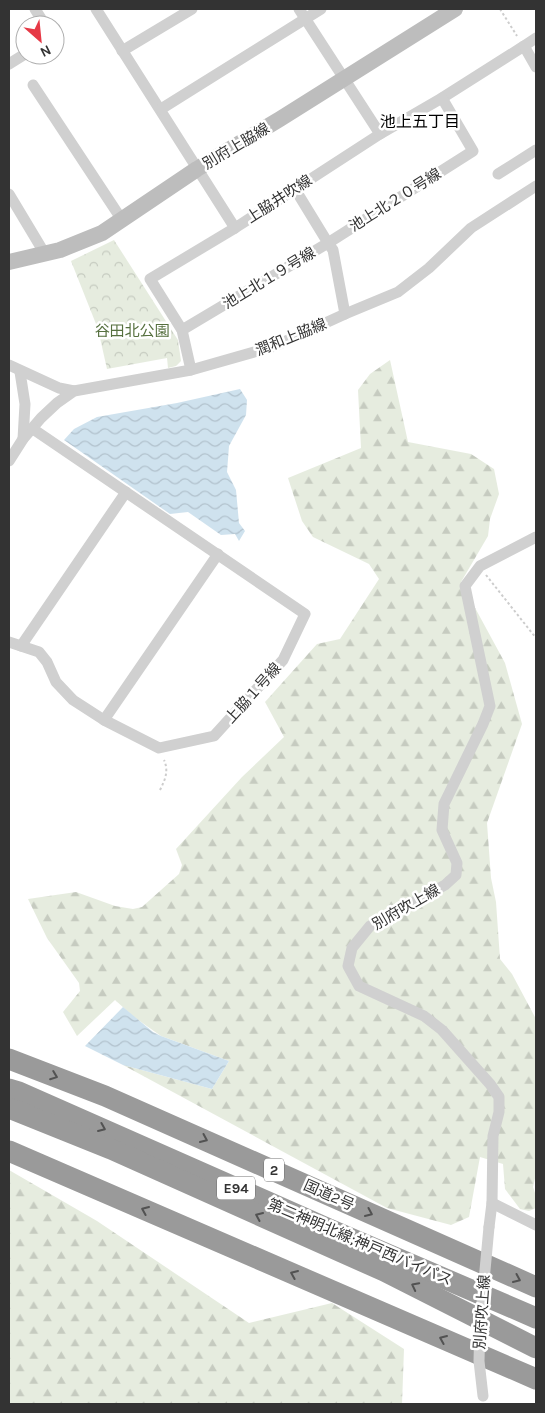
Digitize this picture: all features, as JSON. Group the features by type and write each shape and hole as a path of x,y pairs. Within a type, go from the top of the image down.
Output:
{"highway":[{"name":"国道2号","path":"9,1059 105,1096 536,1287"},
{"name":"第二神明北線;神戸西バイパス","path":"9,1089 536,1318"},
{"name":"第二神明北線;神戸西バイパス","path":"9,1108 111,1149 320,1244 384,1270 536,1348"},
{"path":"9,1151 536,1379"}],"street":[{"name":"上脇井吹線","path":"96,9 235,228 380,134 442,98 536,38"},
{"path":"122,51 176,13 192,9"},
{"path":"161,109 302,14 321,9"},
{"name":"別府上脇線","path":"9,262 60,250 102,233 197,169 345,79 455,9"},
{"path":"302,14 380,134"},
{"path":"524,46 536,67"},
{"path":"33,85 122,220"},
{"name":"池上北２０号線","path":"328,242 473,150 442,98"},
{"path":"498,174 536,150"},
{"name":"潤和上脇線","path":"9,461 23,439 41,418 74,390 191,370 275,346 398,292 429,268 471,228 536,186"},
{"name":"池上北１９号線","path":"182,330 328,242 295,189"},
{"path":"10,199 45,254"},
{"path":"191,370 182,330 150,279 235,228"},
{"path":"328,242 333,250 345,314"},
{"path":"9,366 59,388 74,390"},
{"path":"20,372 25,404 23,439"},
{"name":"上脇１号線","path":"33,428 306,614 283,660 214,736 159,748"},
{"path":"21,646 126,492"},
{"name":"別府吹上線","path":"484,1400 478,1362 492,1203 493,1136 499,1112 499,1097 490,1084 442,1030 424,1016 359,986 348,966 352,948 370,926 444,885 456,875 457,863 442,830 444,804 490,706 465,586 480,566 536,537"},
{"path":"104,720 218,554"},
{"path":"9,642 39,652 47,662 56,682 73,700 104,720 159,748"},
{"path":"492,1203 536,1225"}],"path":[{"path":"500,9 524,46"},
{"path":"480,566 536,638"},
{"path":"159,748 167,766 165,780 160,790"}],"green space":[{"name":"谷田北公園","path":"114,240 178,340 181,361 176,366 168,368 167,358 107,369 98,329 71,261"},
{"path":"390,360 408,442 471,454 494,469 499,494 490,519 488,536 461,582 505,663 522,724 487,823 500,959 512,974 536,1019 536,1174 533,1187 536,1196 536,1208 529,1211 520,1209 505,1189 503,1164 480,1157 469,1217 451,1225 387,1208 123,1065 212,1089 229,1061 161,1036 134,1017 115,1000 77,1036 63,1012 80,991 79,983 47,938 28,899 76,892 115,906 133,909 142,907 179,874 182,865 176,849 242,777 284,737 265,702 317,644 340,639 379,579 369,564 313,537 302,521 288,478 361,448 358,390 370,374"},
{"path":"9,1170 97,1221 249,1323 332,1303 404,1349 402,1404 9,1404"}],"water":[{"path":"240,389 247,400 246,415 229,446 227,472 236,490 239,523 245,531 239,541 235,534 221,535 188,512 170,514 64,440 74,429 97,417 177,403"},
{"path":"123,1007 153,1032 229,1061 212,1089 123,1065 85,1046"}],"district":[{"name":"池上五丁目","path":"420,121"}]}
